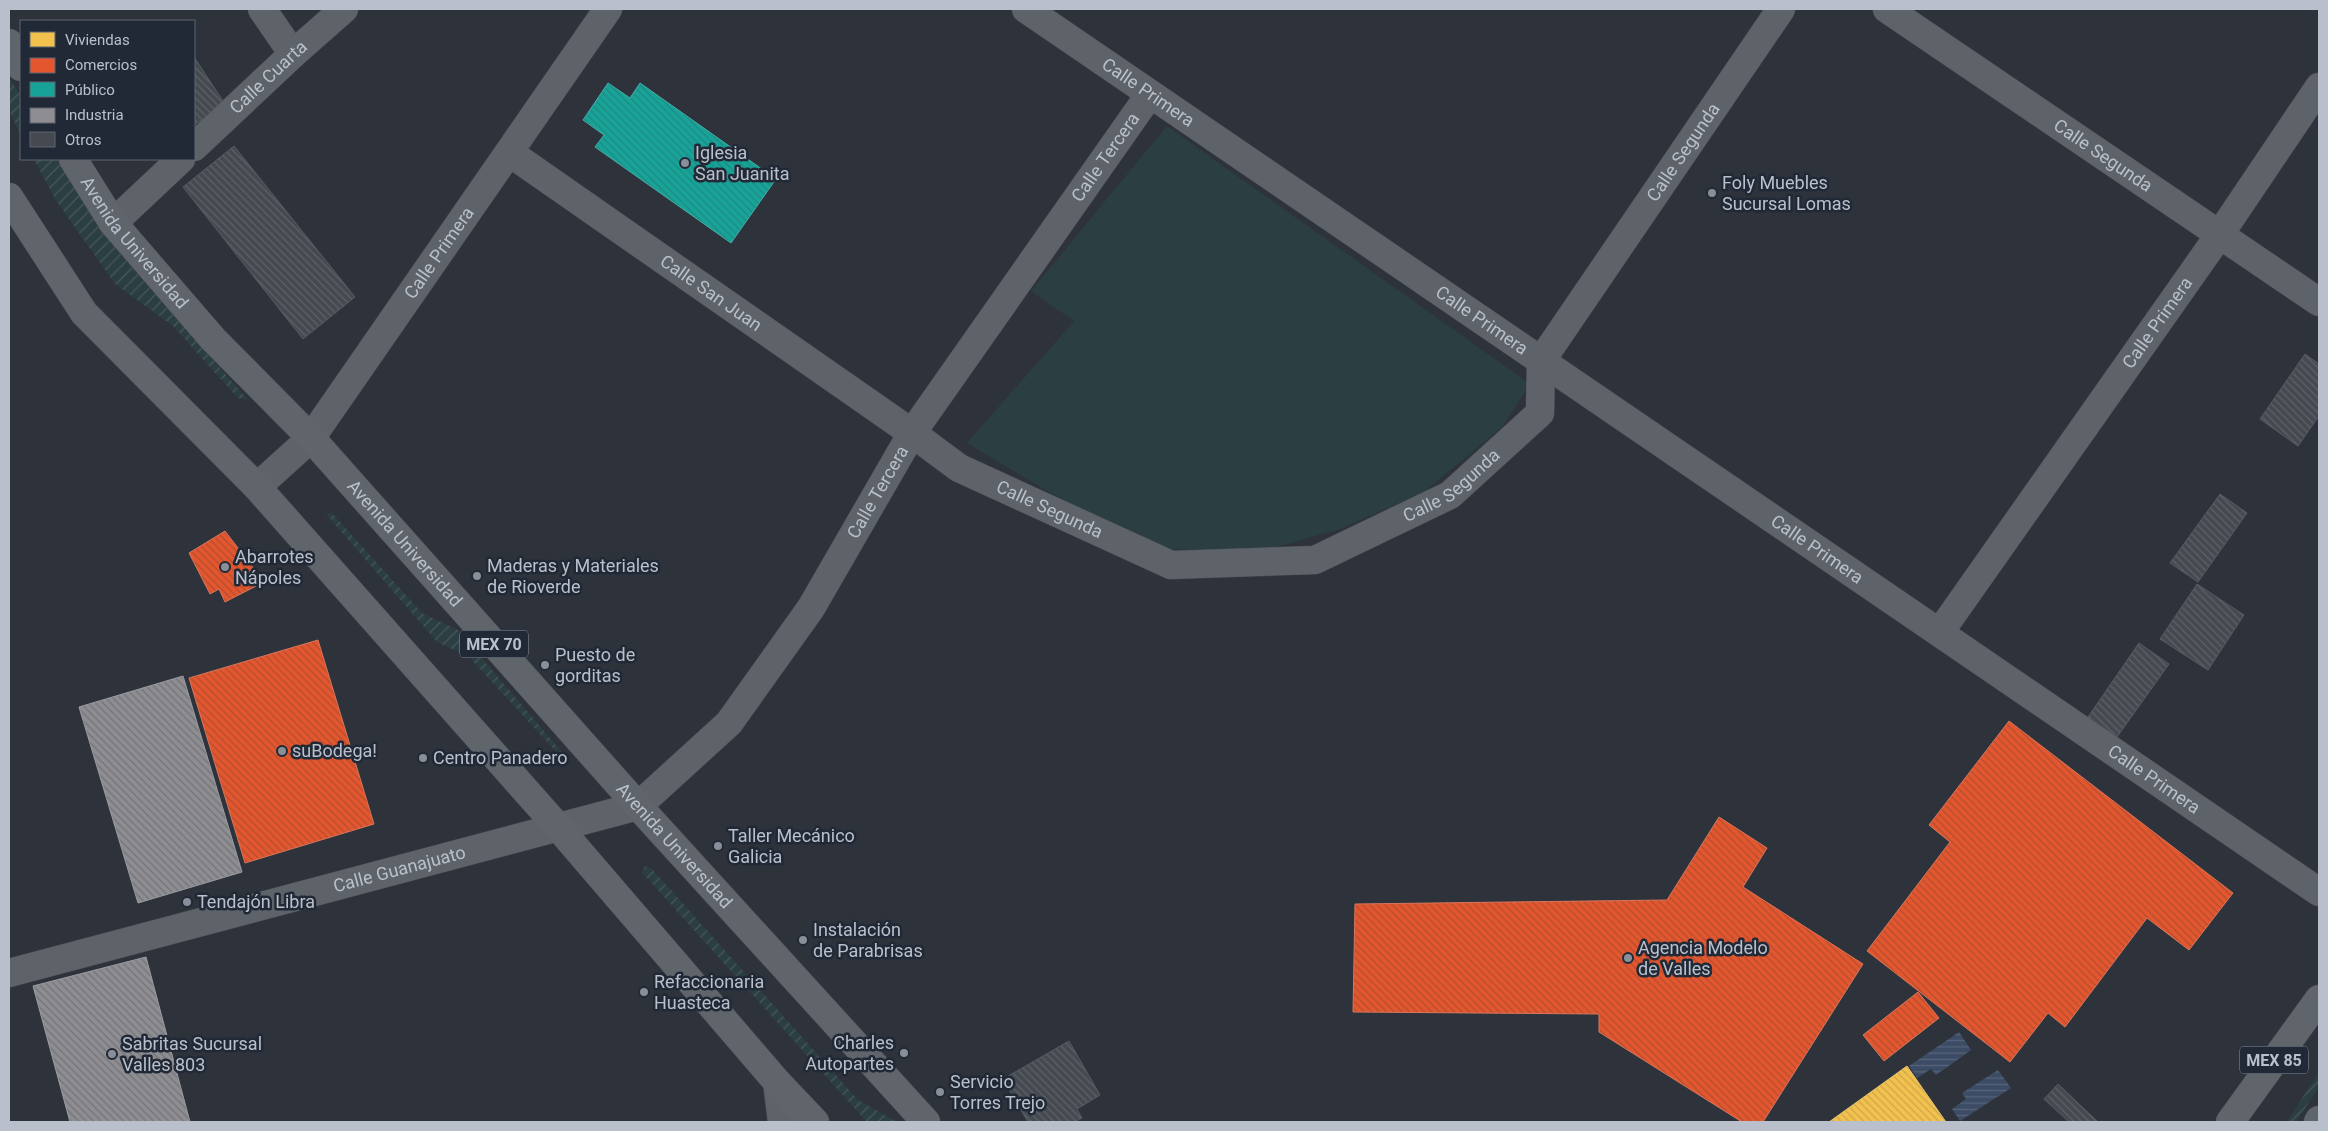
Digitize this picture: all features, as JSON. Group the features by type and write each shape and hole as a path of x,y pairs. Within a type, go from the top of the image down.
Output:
{"main road":[{"path":"9,43 20,65"},
{"name":"Avenida Universidad","path":"74,160 113,223 213,339 311,438 638,806 926,1122"},
{"path":"9,197 84,313 257,487 558,827 778,1082 815,1122"},
{"name":"MEX 85","path":"2230,1122 2319,999"}],"street":[{"path":"262,9 292,54"},
{"name":"Calle Cuarta","path":"195,146 292,54 344,9"},
{"name":"Calle Primera","path":"257,487 311,438 608,9"},
{"name":"Calle Primera","path":"1026,9 2319,892"},
{"name":"Calle Segunda","path":"912,433 959,468 1171,565 1315,560 1450,495 1540,413 1541,361 1780,9"},
{"name":"Calle Segunda","path":"1887,9 2319,302"},
{"name":"Calle Primera","path":"1940,632 2220,234 2319,87"},
{"name":"Calle Tercera","path":"558,827 638,806 729,723 811,608 912,433 1150,94"},
{"name":"Calle San Juan","path":"510,153 912,433"},
{"path":"113,223 180,160"},
{"name":"Calle Guanajuato","path":"9,972 558,827"},
{"path":"778,1082 782,1122"}],"green space":[{"path":"9,77 20,95 20,133 9,111"},
{"path":"1167,126 1530,384 1502,427 1424,492 1340,529 1263,551 1171,549 1091,517 967,443 1074,321 1031,291"},
{"path":"35,160 61,160 120,254 248,400 238,398 172,325 115,284 55,199"},
{"path":"332,513 422,613 458,630 566,757 563,759 469,657 437,642 326,514"},
{"path":"645,866 652,869 858,1100 897,1122 867,1122 642,873"},
{"path":"2319,1072 2319,1087 2296,1122 2287,1122"}],"water":[{"path":"1959,1032 1971,1050 1936,1075 1931,1069 1917,1078 1909,1066"},
{"path":"1998,1070 2011,1088 1960,1121 1952,1109 1966,1099 1962,1093"}],"building: Viviendas":[{"path":"1907,1066 1946,1122 1829,1122"}],"building: Comercios":[{"name":"Abarrotes Nápoles","path":"225,531 264,582 225,602 219,589 210,594 189,553"},
{"name":"suBodega!","path":"318,640 374,824 245,863 189,678"},
{"path":"2009,721 2233,893 2189,950 2147,918 2065,1027 2048,1013 2010,1062 1867,951 1950,842 1929,825"},
{"path":"1719,817 1767,848 1743,887 1863,964 1763,1122 1742,1122 1599,1032 1599,1014 1353,1012 1355,904 1667,900"},
{"path":"1918,992 1939,1018 1884,1061 1863,1035"}],"building: Público":[{"name":"Iglesia San Juanita","path":"608,83 630,98 640,83 776,179 731,243 595,147 604,135 583,120"}],"building: Industria":[{"path":"183,676 242,872 138,903 79,707"},
{"name":"Sabritas Sucursal Valles 803","path":"146,957 190,1122 70,1122 33,986"}],"building: Otros":[{"path":"195,59 225,104 195,124"},
{"path":"234,146 355,297 303,339 183,187"},
{"path":"2305,354 2319,364 2319,416 2298,446 2260,419"},
{"path":"2220,494 2247,513 2198,582 2170,563"},
{"path":"2197,584 2244,615 2208,670 2160,639"},
{"path":"2139,643 2169,664 2117,737 2088,717"},
{"path":"1069,1041 1100,1095 1077,1109 1082,1118 1074,1122 1028,1122 1003,1079"},
{"path":"2058,1084 2098,1122 2069,1122 2044,1099"}],"place":[{"name":"Iglesia San Juanita","path":"685,163"},
{"name":"Foly Muebles Sucursal Lomas","path":"1712,193"},
{"name":"Abarrotes Nápoles","path":"225,567"},
{"name":"Maderas y Materiales de Rioverde","path":"477,576"},
{"name":"Puesto de gorditas","path":"545,665"},
{"name":"suBodega!","path":"282,751"},
{"name":"Centro Panadero","path":"423,758"},
{"name":"Taller Mecánico Galicia","path":"718,846"},
{"name":"Tendajón Libra","path":"187,902"},
{"name":"Instalación de Parabrisas","path":"803,940"},
{"name":"Agencia Modelo de Valles","path":"1628,958"},
{"name":"Refaccionaria Huasteca","path":"644,992"},
{"name":"Charles Autopartes","path":"904,1053"},
{"name":"Sabritas Sucursal Valles 803","path":"112,1054"},
{"name":"Servicio Torres Trejo","path":"940,1092"}]}
